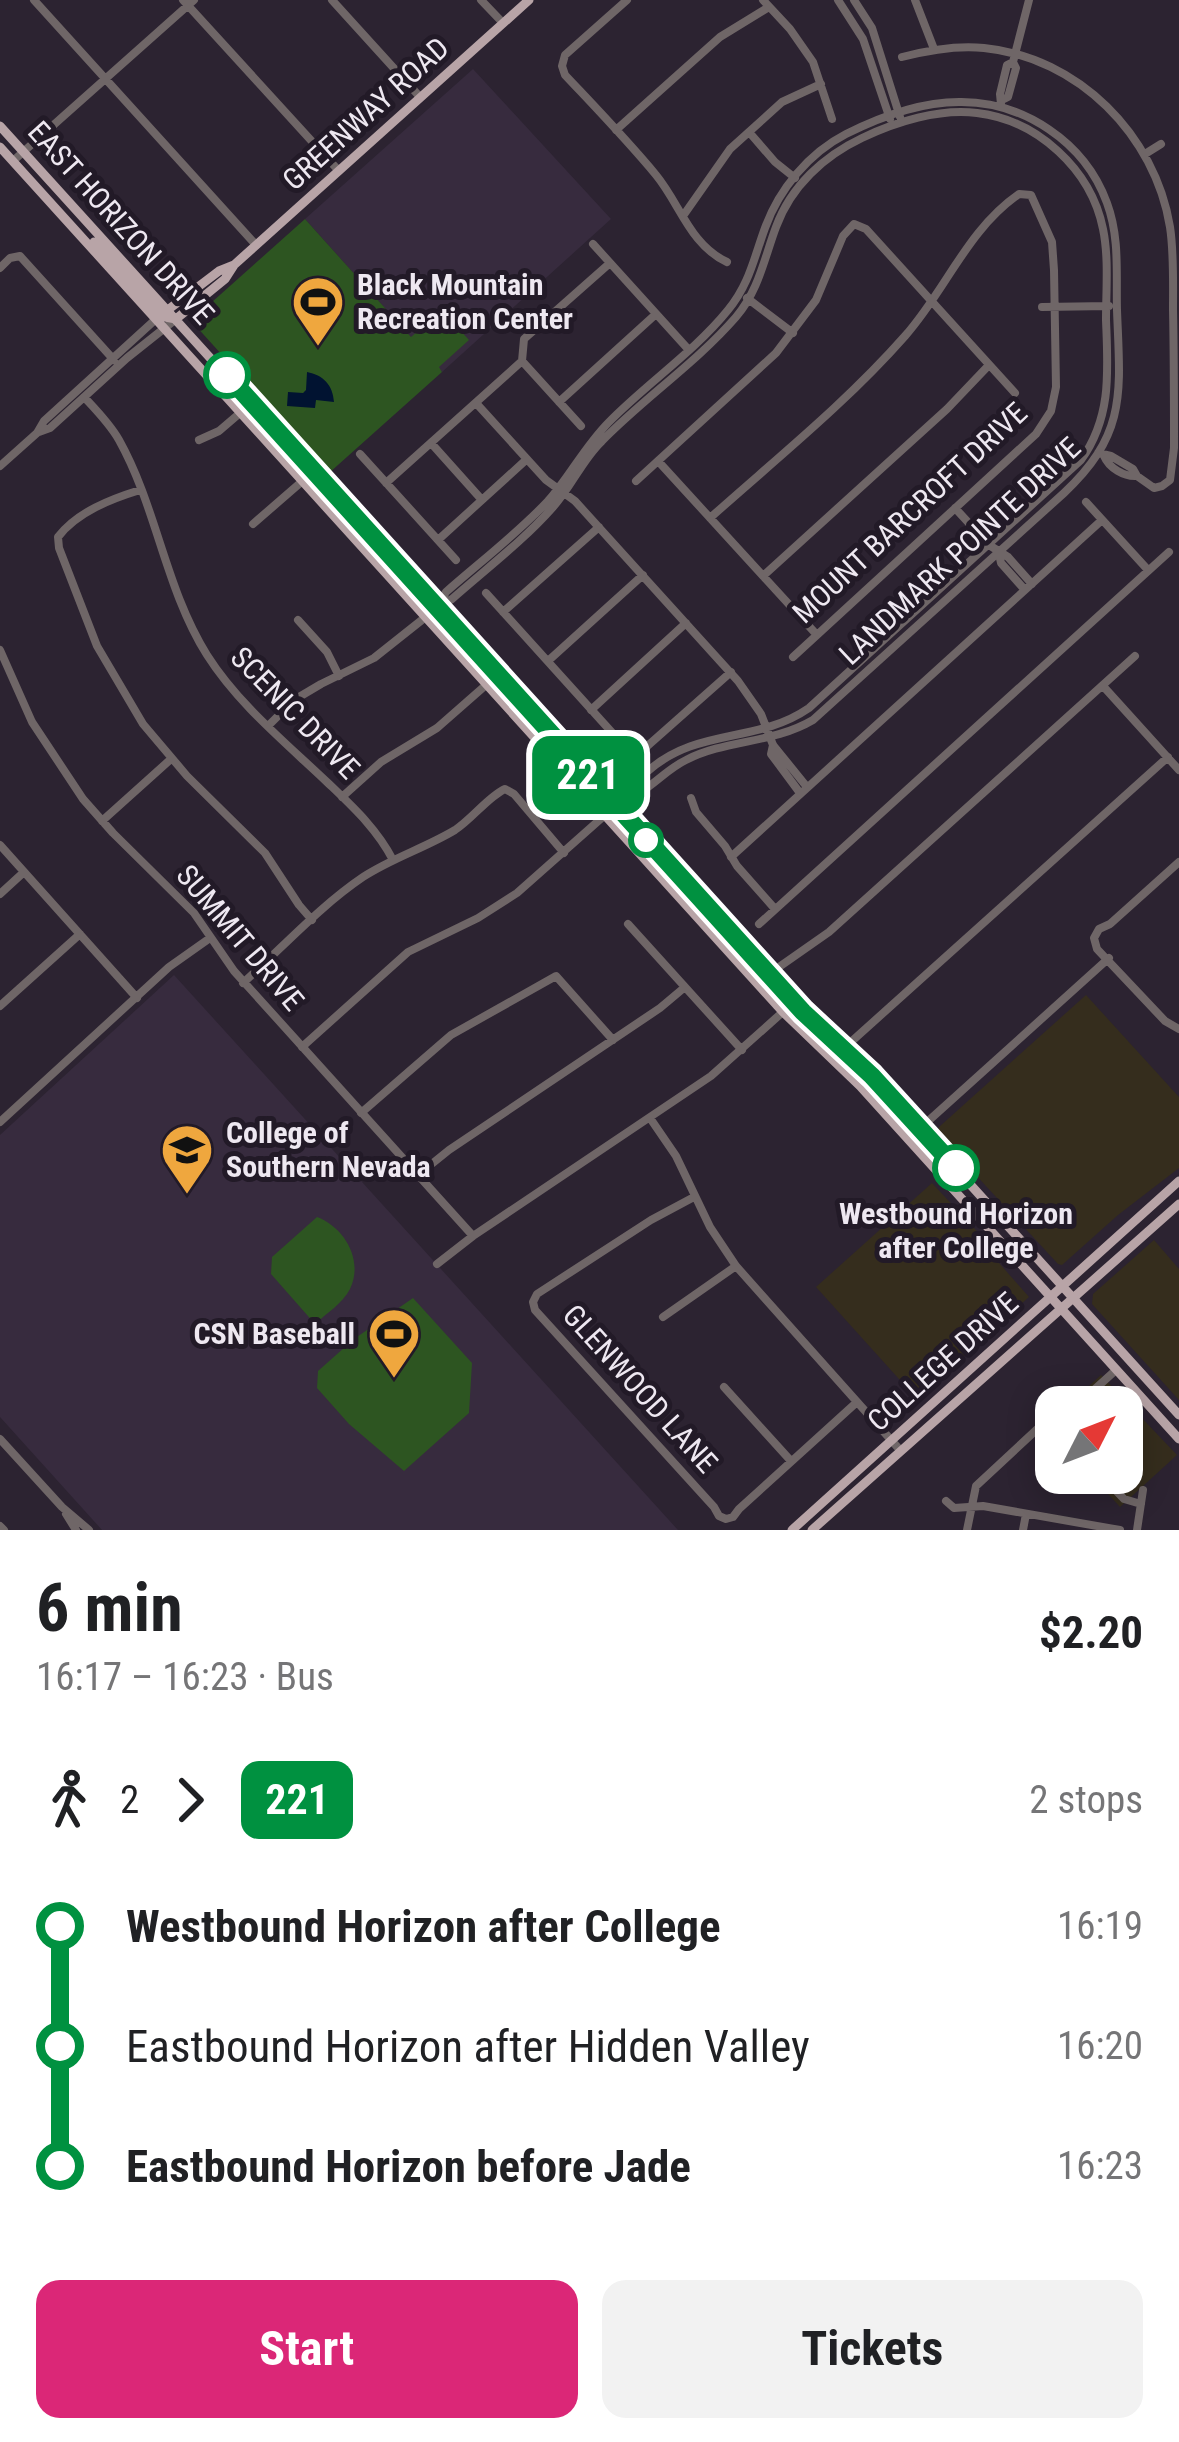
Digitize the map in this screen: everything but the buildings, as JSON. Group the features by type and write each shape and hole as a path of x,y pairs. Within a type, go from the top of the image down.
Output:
{"main road":[{"name":"GREENWAY ROAD","path":"165,318 234,265 529,0"},
{"name":"EAST HORIZON DRIVE","path":"0,126 240,413 783,1012 912,1142 1179,1439"},
{"path":"0,135 17,153 24,152"},
{"name":"EAST HORIZON DRIVE","path":"0,147 79,234 95,243 314,471 619,803 794,1002 872,1076 1179,1414"},
{"path":"716,938 731,944 757,971 769,974"},
{"name":"COLLEGE DRIVE","path":"792,1530 1179,1181"},
{"name":"COLLEGE DRIVE","path":"812,1530 1179,1204"},
{"path":"946,1409 975,1374 974,1366"}],"street":[{"path":"34,0 256,245"},
{"path":"332,0 420,97"},
{"path":"481,0 503,23"},
{"path":"627,0 566,56 565,75 657,176 691,231 714,256 728,262"},
{"path":"838,0 863,39 896,120"},
{"path":"854,0 872,28 896,120"},
{"path":"916,0 934,49"},
{"path":"1000,108 1016,68 1014,58 1029,0"},
{"path":"13,161 188,2 339,171"},
{"path":"616,130 720,37 766,4 805,48 832,119"},
{"path":"902,57 934,49 981,47 1053,68 1079,82 1115,114 1145,154 1170,226 1174,448 1170,480 1154,488 1133,469 1090,448"},
{"path":"683,216 712,172 748,132 782,102 821,84"},
{"name":"LANDMARK POINTE DRIVE","path":"268,726 295,700 374,658 452,599 551,510 602,440 692,353 730,324 760,278 797,180 824,148 842,136 896,120 1000,108 1052,146 1090,192 1103,229 1118,402 1102,455 1082,477 826,710 794,731 715,748 662,773 635,797 604,815 518,893 409,952 302,1047"},
{"path":"748,132 797,180"},
{"path":"1145,154 1161,145"},
{"name":"MOUNT BARCROFT DRIVE","path":"793,657 1036,434 1051,411 1056,387 1052,242 1036,201 1025,193 1013,197 974,236 932,302"},
{"path":"636,481 793,333 816,300 843,236 854,224 866,229 1015,393"},
{"path":"593,244 692,353"},
{"path":"0,268 20,256 116,362"},
{"path":"386,483 522,361 524,339 610,263"},
{"path":"745,297 793,333"},
{"path":"710,518 860,383 932,302"},
{"path":"1042,307 1112,306"},
{"name":"LANDMARK POINTE DRIVE","path":"770,738 989,545 1090,448 1107,396 1112,306"},
{"path":"560,402 656,314"},
{"name":"GREENWAY ROAD","path":"0,466 44,421 165,318"},
{"path":"522,361 581,426"},
{"name":"GREENWAY ROAD","path":"37,433 50,428 116,362"},
{"path":"763,576 989,365"},
{"name":"SCENIC DRIVE","path":"84,397 121,444 196,636 230,686 375,830 393,860"},
{"path":"476,403 730,672 750,697 770,738 776,765 804,790"},
{"path":"199,440 240,413"},
{"path":"431,443 482,500"},
{"path":"360,454 456,560"},
{"path":"438,540 527,459"},
{"path":"658,461 817,635"},
{"path":"253,524 314,471"},
{"path":"140,490 101,504 58,537 88,622 109,669 143,724 171,759 265,853 312,920"},
{"path":"1086,502 1148,570"},
{"path":"955,508 989,545 1008,557 1029,587"},
{"path":"730,857 1102,520"},
{"path":"503,612 598,527"},
{"path":"759,924 1169,552"},
{"path":"548,661 643,575"},
{"path":"486,593 634,752 644,749 730,672"},
{"path":"298,620 327,652 339,676"},
{"path":"591,710 686,623"},
{"name":"SUMMIT DRIVE","path":"0,650 42,740 102,821 184,903 244,983 473,1236"},
{"path":"769,974 829,932 1136,656"},
{"path":"342,797 371,770 437,728 486,685"},
{"path":"1103,686 1179,770"},
{"path":"842,1050 1168,758"},
{"path":"102,821 171,759"},
{"path":"244,983 361,879 452,832 495,793 505,789 514,794 564,853"},
{"path":"691,798 695,812 775,909"},
{"path":"0,845 137,998"},
{"path":"1179,862 1094,938 1097,949 1179,1029"},
{"path":"0,894 24,872"},
{"path":"628,924 742,1050"},
{"path":"0,1006 80,934"},
{"path":"0,1122 169,967 210,938"},
{"path":"912,1142 920,1129 1108,958"},
{"path":"361,1113 451,1035 556,976 613,1040"},
{"path":"418,1174 660,1009 685,987"},
{"path":"437,1264 711,1076 794,1002"},
{"path":"650,1118 736,1266 900,1450"},
{"name":"GLENWOOD LANE","path":"694,1197 537,1294 532,1302 535,1310 726,1520 857,1402"},
{"path":"663,1317 736,1266"},
{"path":"1098,1386 1116,1370"},
{"path":"724,1387 791,1461"},
{"path":"967,1530 976,1486 1035,1431"},
{"path":"0,1439 82,1529"},
{"path":"1119,1494 1141,1504"},
{"path":"1137,1530 1142,1494"},
{"path":"946,1501 954,1508 983,1506 1079,1527 1120,1530"},
{"path":"1023,1530 1026,1514"}],"shaded area":[{"path":"473,69 611,219 442,372 305,219"},
{"name":"College of Southern Nevada","path":"174,975 678,1530 102,1530 0,1417 0,1135"},
{"path":"1086,995 1179,1097 1179,1168 1062,1265 937,1133"},
{"path":"932,1183 988,1243 992,1255 1029,1297 917,1399 816,1287"},
{"path":"1154,1240 1179,1269 1179,1400 1092,1304 1093,1294"},
{"path":"1101,1375 1111,1386 1089,1386"},
{"path":"1143,1419 1177,1455 1143,1486"},
{"path":"1108,1494 1134,1494 1120,1507"}],"green space":[{"name":"Black Mountain Recreation Center","path":"305,219 411,337 442,310 469,340 439,367 442,372 329,473 193,319"},
{"path":"317,1217 343,1237 355,1267 347,1294 315,1324 271,1274 272,1257"},
{"name":"CSN Baseball","path":"413,1298 472,1363 469,1413 404,1471 349,1424 317,1388 318,1371"}],"water":[{"path":"307,372 326,382 334,402 316,400 315,408 287,406 288,392 306,390"}],"bus line":[{"name":"221","path":"227,375 803,1012 872,1076 956,1168"}],"place":[{"name":"Black Mountain Recreation Center","path":"318,348"},
{"name":"Westbound Horizon after College","path":"956,1168"},
{"name":"College of Southern Nevada","path":"187,1196"},
{"name":"CSN Baseball","path":"394,1380"}]}
